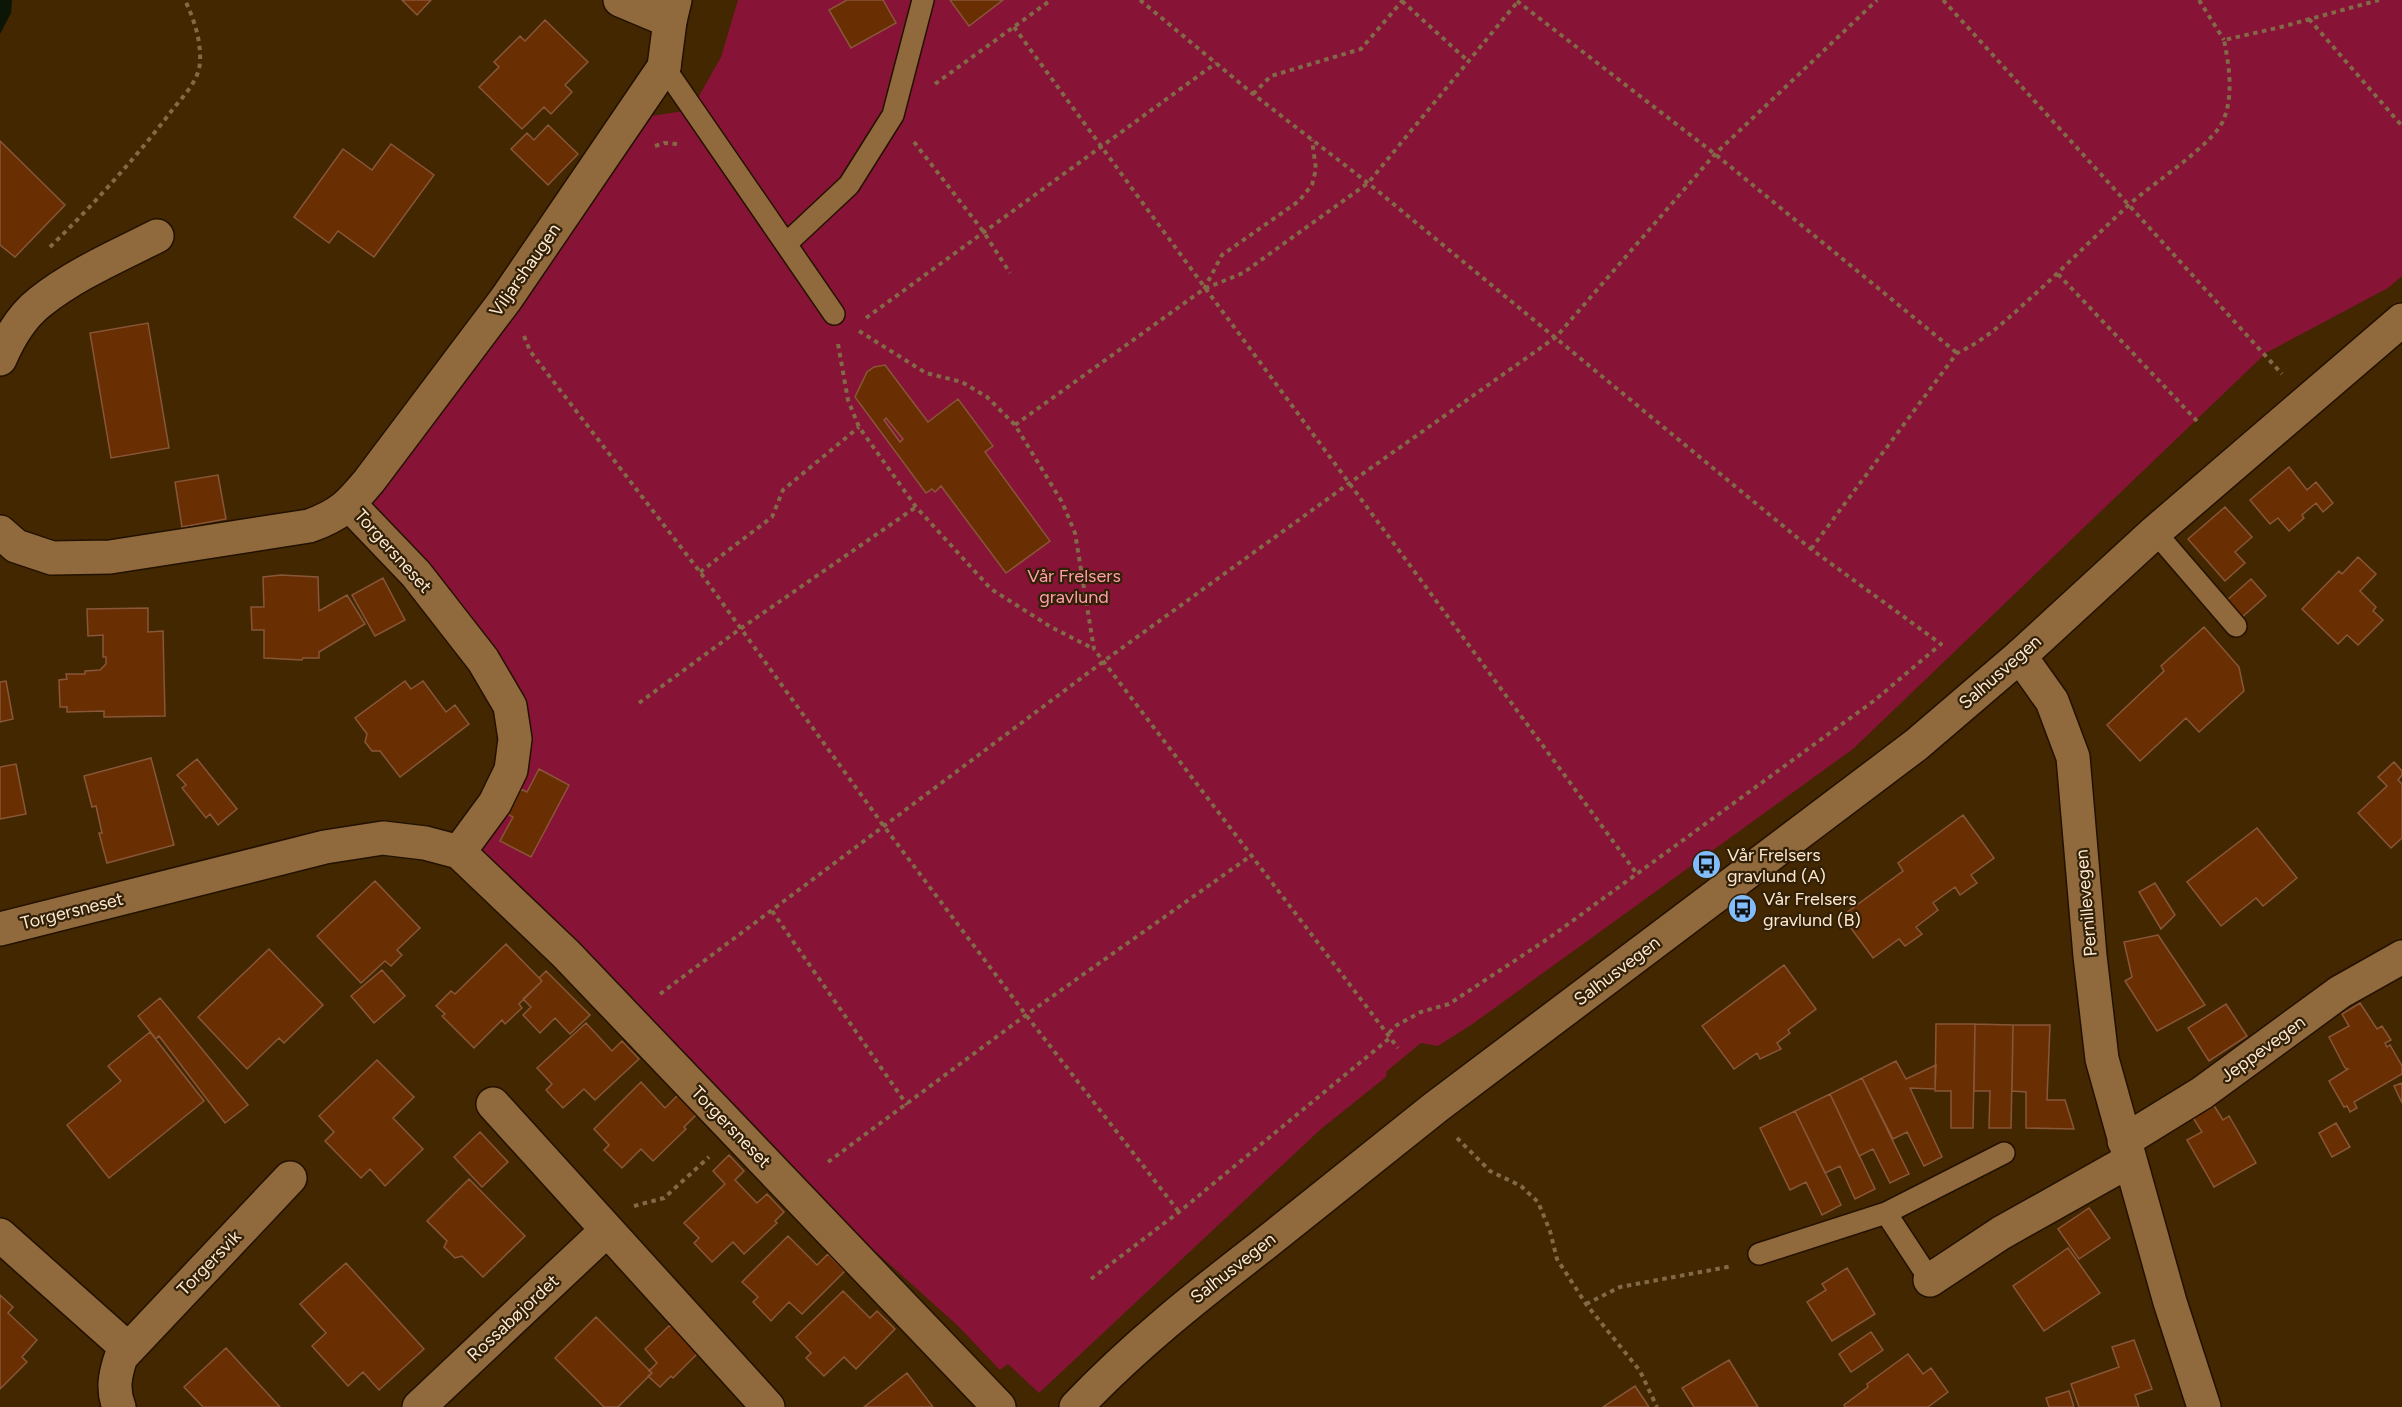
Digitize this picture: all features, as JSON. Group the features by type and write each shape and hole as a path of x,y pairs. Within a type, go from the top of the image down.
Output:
{"street":[{"name":"Viljarshaugen","path":"349,504 369,481 506,299 664,67 673,10 620,0"},
{"path":"0,359 16,328 39,302 88,271 157,236"},
{"name":"Salhusvegen","path":"1077,1407 1102,1379 1169,1318 1372,1160 1436,1107 1916,745 2020,656 2155,532 2402,320"},
{"name":"Torgersneset","path":"0,532 16,546 52,558 110,557 309,526 334,517 349,504 416,574 483,660 510,706 515,739 511,770 495,803 459,852"},
{"name":"Pernillevegen","path":"2020,656 2052,701 2073,757 2090,956 2102,1059 2169,1302 2204,1407"},
{"name":"Torgersneset","path":"0,929 325,847 383,838 425,843 459,852 566,954 999,1407"},
{"name":"Jeppevegen","path":"2126,1151 2340,992 2402,957"},
{"path":"493,1104 768,1407"},
{"path":"1930,1280 2126,1151"},
{"name":"Torgersvik","path":"119,1407 115,1397 114,1378 121,1357 290,1178"},
{"name":"Rossabøjordet","path":"419,1407 603,1225"},
{"path":"0,1235 128,1348"}],"lane":[{"path":"787,243 849,185 893,115 922,0"},
{"path":"664,67 710,130 834,314"},
{"path":"2155,532 2236,626"},
{"path":"1760,1254 1886,1213 2004,1152"},
{"path":"1886,1213 1930,1280"}],"path":[{"path":"93,205 144,147 194,81 200,64 198,31 185,0"},
{"path":"1010,273 983,231 893,115 1051,0"},
{"path":"1092,1279 1179,1212 1389,1035 1397,1025 1421,1012 1449,1004 1549,938 1875,700 1941,644 1811,549 1368,183 1253,94 1140,0"},
{"path":"1253,94 1271,76 1361,49 1402,0 1468,61"},
{"path":"1015,425 1204,289 1243,273 1368,183 1518,0 1715,154 1957,353"},
{"path":"660,994 883,825 1104,662 1351,482 1556,337 1715,154 1877,0"},
{"path":"1943,0 2266,353 2288,381"},
{"path":"1811,549 1957,353 1973,346 1997,328 2130,205 2208,141 2223,121 2229,95 2229,69 2224,40 2199,0"},
{"path":"2224,40 2379,0"},
{"path":"2308,19 2402,126"},
{"path":"1014,27 1204,289 1351,482 1637,874"},
{"path":"854,327 1216,63"},
{"path":"654,146 664,143 687,145 710,130"},
{"path":"1204,289 1222,255 1299,201 1312,185 1316,168 1312,140"},
{"path":"2058,274 2197,421"},
{"path":"834,314 926,373 962,382 987,397 1015,425 1062,502 1075,532 1094,648 1398,1048"},
{"path":"834,314 848,400 859,427 916,507 991,589 1051,627 1094,648"},
{"path":"522,329 530,351 700,572 883,825 1026,1015 1179,1212"},
{"path":"700,572 772,517 783,490 859,427"},
{"path":"639,703 740,629 916,507"},
{"path":"828,1162 1026,1015 1252,855"},
{"path":"771,911 907,1105"},
{"path":"603,1225 616,1210 664,1198 736,1133"},
{"path":"1456,1136 1490,1171 1521,1186 1538,1202 1550,1232 1557,1259 1586,1304 1640,1371 1657,1407"},
{"path":"1586,1304 1620,1287 1735,1266 1760,1254"}],"green space":[{"name":"Vår Frelsers gravlund","path":"738,0 2402,0 2402,276 2388,288 2266,353 1853,749 1474,1023 1438,1046 1421,1043 1387,1071 1386,1077 1321,1129 1039,1393 1008,1364 1000,1370 957,1325 824,1205 459,852 495,803 505,697 349,504 617,121 691,110 721,57"}],"shaded area":[{"path":"0,0 12,0 11,13 0,34"}],"building":[{"path":"402,0 431,0 417,15"},
{"path":"847,0 883,0 896,23 851,48 829,10"},
{"path":"950,0 1003,0 969,26"},
{"path":"545,20 588,62 565,85 572,92 551,114 544,107 522,129 479,87 499,67 494,62 520,36 525,41"},
{"path":"548,125 578,154 548,185 511,149 527,133 534,140"},
{"path":"0,141 65,205 15,257 0,245"},
{"path":"391,144 434,175 374,257 338,231 329,243 294,217 343,149 372,170"},
{"path":"148,323 169,448 111,458 90,333"},
{"path":"885,365 928,422 958,399 993,446 985,452 1050,541 1006,573 941,486 935,492 932,489 926,493 855,397 867,372 874,367","holes":["886,418 903,439 900,442 884,420"]},
{"path":"2289,467 2307,490 2316,482 2333,503 2323,512 2316,503 2289,531 2278,518 2270,524 2250,500"},
{"path":"218,475 226,519 182,527 175,482"},
{"path":"2225,507 2252,537 2235,552 2245,563 2225,581 2188,539"},
{"path":"2358,557 2376,574 2360,591 2376,607 2373,611 2383,620 2358,645 2347,635 2338,644 2302,609 2339,571 2342,574"},
{"path":"281,575 318,577 319,611 347,595 365,624 319,652 319,658 303,658 302,660 264,658 264,630 252,630 251,607 264,607 263,577"},
{"path":"383,578 405,620 375,636 352,595"},
{"path":"2251,579 2266,596 2241,618 2226,601"},
{"path":"148,608 148,632 163,631 165,716 104,717 104,711 67,712 67,707 60,707 59,680 67,679 66,674 85,674 85,671 100,670 106,664 106,657 103,657 103,635 88,636 87,609"},
{"path":"2204,627 2239,667 2244,691 2199,732 2186,718 2140,761 2107,725 2164,671 2161,666"},
{"path":"6,681 13,719 0,722 0,682"},
{"path":"405,681 411,689 423,681 446,712 455,705 469,724 400,777 380,751 372,751 365,742 367,734 355,718"},
{"path":"151,758 174,845 107,863 99,833 102,833 96,806 92,807 84,776"},
{"path":"197,759 237,809 218,825 210,814 206,818 182,788 186,785 177,775"},
{"path":"2394,762 2402,771 2398,780 2402,784 2402,838 2391,848 2358,813 2387,786 2378,777"},
{"path":"16,764 26,814 0,819 0,767"},
{"path":"539,769 569,785 531,857 500,841 513,817 507,814 521,789 527,792"},
{"path":"1963,815 1994,858 1971,875 1977,883 1960,895 1955,887 1933,903 1938,910 1916,927 1922,934 1905,946 1899,939 1873,958 1842,916 1903,871 1898,863"},
{"path":"2257,828 2297,878 2263,906 2256,898 2221,926 2187,882"},
{"path":"375,881 420,928 397,950 402,955 391,966 385,961 361,983 317,936"},
{"path":"2155,883 2175,915 2161,929 2139,892"},
{"path":"2158,935 2205,1005 2157,1031 2125,981 2132,977 2124,942"},
{"path":"506,944 542,981 519,1004 522,1008 505,1024 502,1020 474,1048 442,1016 445,1014 436,1006 451,991 455,994"},
{"path":"269,949 323,1005 284,1043 279,1038 247,1069 198,1017"},
{"path":"1784,965 1816,1009 1788,1030 1790,1033 1777,1043 1781,1049 1760,1059 1757,1053 1734,1069 1702,1026"},
{"path":"382,970 405,996 374,1023 351,996"},
{"path":"546,971 590,1015 570,1034 555,1018 540,1033 523,1015 531,1007 523,999 542,981 539,978"},
{"path":"160,998 248,1105 225,1123 159,1036 156,1039 138,1016"},
{"path":"2360,1003 2377,1029 2382,1026 2391,1040 2385,1043 2387,1047 2390,1045 2402,1066 2402,1074 2354,1102 2357,1108 2350,1112 2347,1106 2344,1107 2329,1081 2348,1069 2345,1068 2329,1037 2349,1026 2342,1014"},
{"path":"2226,1004 2247,1036 2209,1061 2188,1028"},
{"path":"586,1023 612,1051 622,1041 639,1059 595,1100 584,1089 563,1108 546,1090 552,1084 537,1068"},
{"path":"1936,1024 1975,1024 1973,1128 1951,1128 1951,1091 1935,1091"},
{"path":"1975,1024 2013,1025 2011,1128 1989,1128 1990,1091 1974,1091"},
{"path":"2013,1025 2050,1025 2047,1100 2065,1100 2074,1129 2026,1128 2026,1092 2012,1091"},
{"path":"150,1032 204,1101 109,1178 67,1125 121,1081 108,1066"},
{"path":"377,1060 414,1097 393,1118 423,1149 385,1186 370,1169 361,1178 325,1141 334,1132 319,1116"},
{"path":"1896,1061 1906,1079 1936,1065 1935,1089 1910,1088 1942,1157 1924,1166 1907,1132 1893,1139 1862,1078"},
{"path":"1862,1078 1909,1174 1890,1183 1873,1149 1859,1156 1830,1094"},
{"path":"641,1082 665,1108 678,1095 697,1114 684,1127 686,1129 653,1161 641,1149 622,1168 604,1150 609,1145 594,1129"},
{"path":"2402,1083 2402,1103 2394,1086"},
{"path":"1830,1094 1875,1189 1855,1199 1840,1166 1825,1173 1795,1111"},
{"path":"2213,1104 2223,1120 2229,1116 2256,1163 2214,1187 2187,1140 2202,1132 2192,1116"},
{"path":"1795,1111 1841,1205 1822,1215 1806,1182 1790,1190 1760,1128"},
{"path":"2336,1123 2350,1147 2332,1157 2319,1133"},
{"path":"480,1132 508,1162 482,1187 454,1157"},
{"path":"729,1155 744,1171 735,1180 757,1203 767,1194 784,1212 775,1221 777,1223 744,1254 733,1242 712,1262 694,1243 699,1238 684,1223 725,1184 713,1171"},
{"path":"469,1179 525,1236 483,1277 462,1256 455,1258 444,1247 447,1241 427,1221"},
{"path":"2089,1208 2110,1238 2079,1259 2058,1229"},
{"path":"788,1236 817,1265 828,1254 845,1271 802,1314 789,1302 771,1321 753,1302 758,1297 742,1282"},
{"path":"2068,1248 2100,1293 2044,1331 2013,1286"},
{"path":"346,1263 424,1349 379,1390 363,1372 348,1386 312,1346 326,1333 300,1304"},
{"path":"1847,1268 1875,1314 1832,1341 1807,1302 1826,1290 1822,1284"},
{"path":"843,1291 870,1318 877,1311 895,1329 856,1369 844,1357 824,1376 806,1358 811,1353 796,1337"},
{"path":"0,1295 13,1307 8,1313 37,1340 22,1357 27,1362 0,1389"},
{"path":"596,1317 652,1373 618,1407 604,1407 555,1358"},
{"path":"670,1325 698,1353 673,1378 671,1376 660,1387 648,1376 652,1373 649,1371 657,1363 645,1349"},
{"path":"1871,1332 1883,1350 1851,1372 1839,1354"},
{"path":"2134,1340 2152,1389 2135,1395 2139,1407 2079,1407 2071,1384 2119,1367 2112,1347"},
{"path":"226,1348 280,1407 203,1407 184,1387"},
{"path":"1908,1354 1923,1374 1931,1368 1948,1392 1928,1407 1845,1407 1844,1405 1868,1387 1867,1384"},
{"path":"1729,1360 1758,1407 1694,1407 1682,1388"},
{"path":"907,1373 933,1407 864,1407"},
{"path":"1635,1386 1649,1407 1603,1407"},
{"path":"2069,1391 2074,1407 2049,1407 2046,1398"}],"place":[{"name":"Vår Frelsers gravlund (A)","path":"1706,865"},
{"name":"Vår Frelsers gravlund (B)","path":"1742,909"}]}
